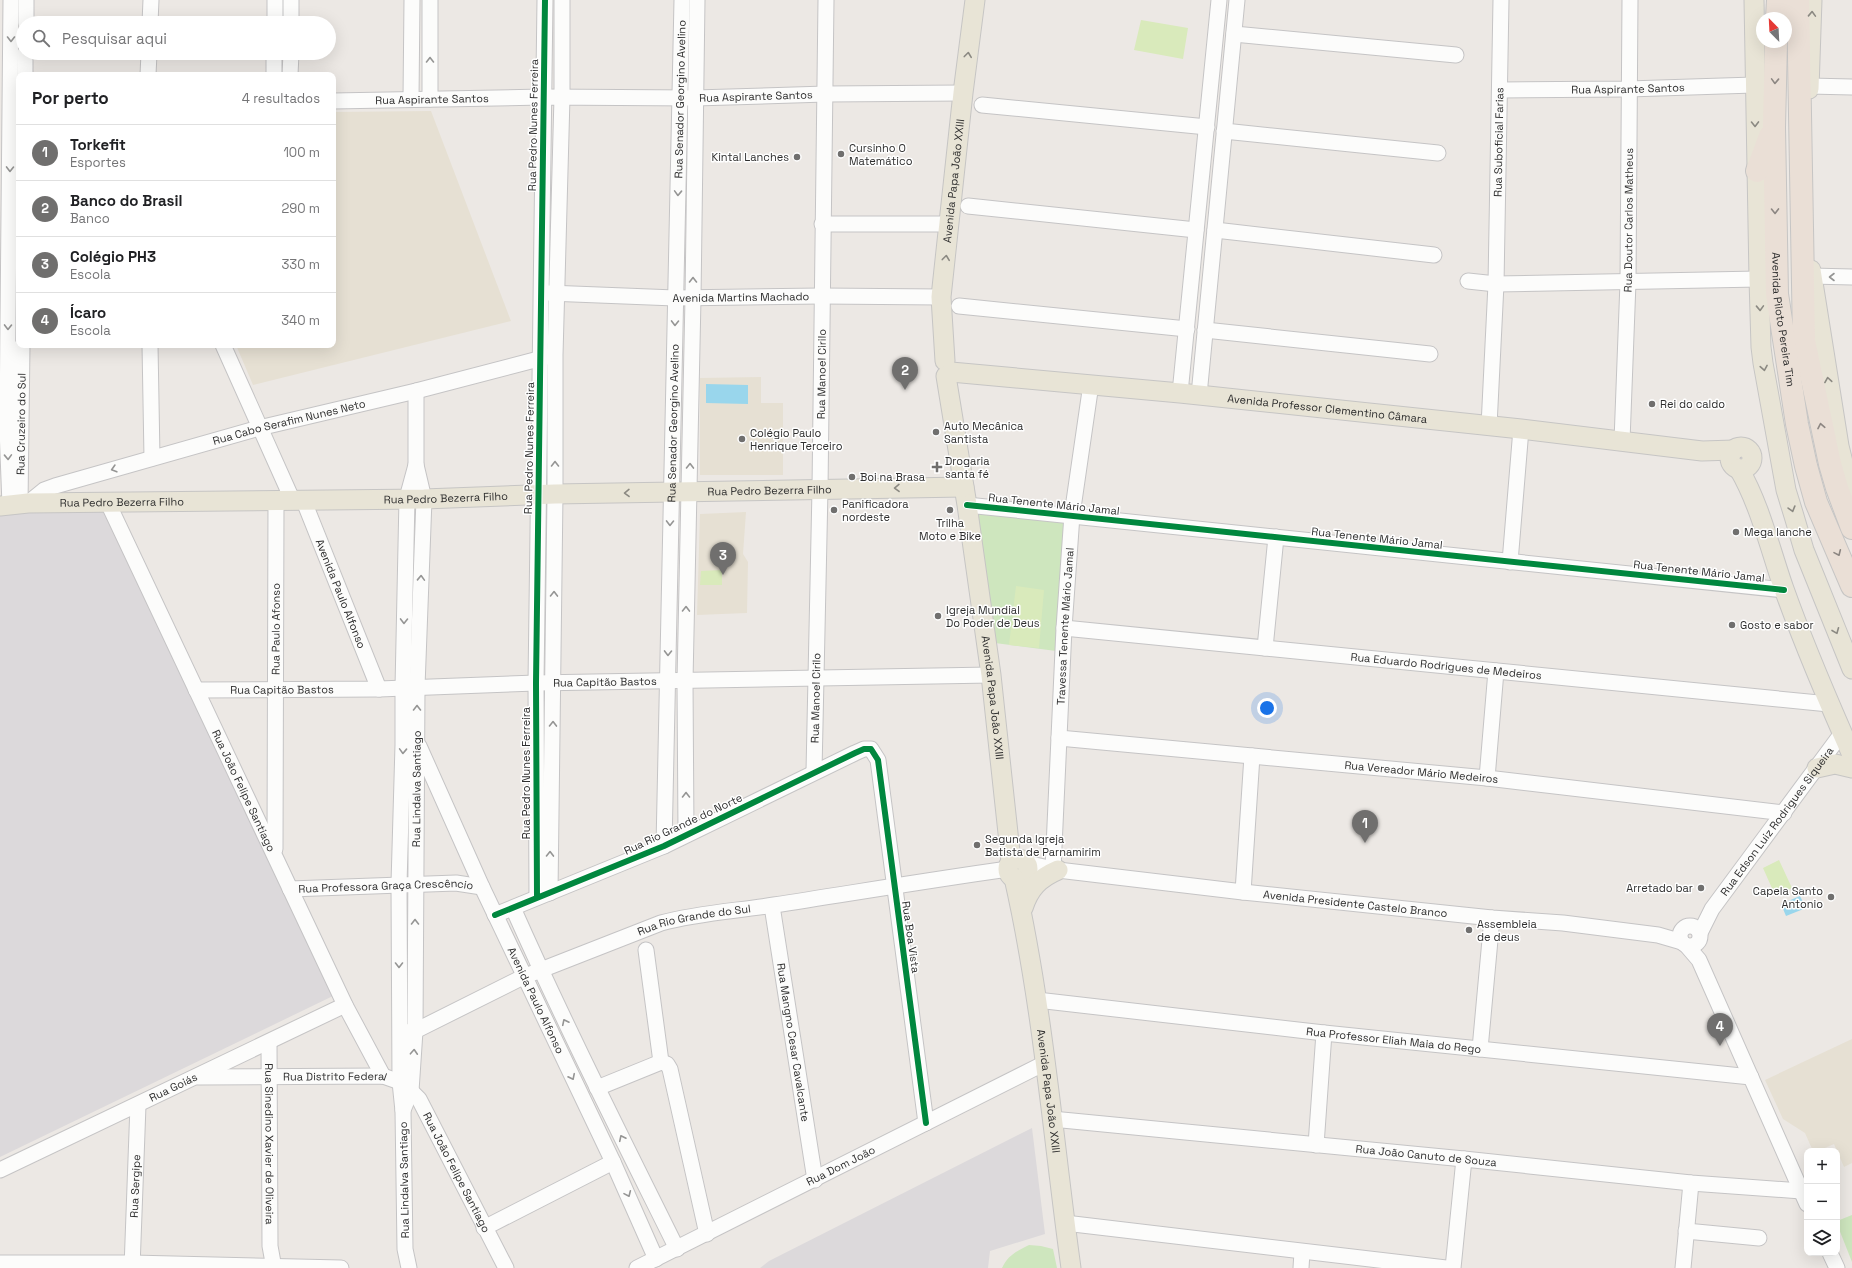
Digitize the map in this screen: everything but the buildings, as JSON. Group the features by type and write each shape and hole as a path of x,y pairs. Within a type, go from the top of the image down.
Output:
{"highway":[{"path":"1777,12 1778,0"},
{"name":"Avenida Piloto Pereira Tim","path":"1798,0 1804,341 1826,447 1850,513"},
{"name":"Avenida Piloto Pereira Tim","path":"1776,48 1774,127 1777,294 1797,424 1806,466 1816,502 1852,586"},
{"path":"1757,171 1774,127"}],"main road":[{"name":"Avenida Papa João XXIII","path":"975,0 963,93 941,297 947,370 991,675 1009,831 1019,869 1023,912 1037,1000 1071,1268"},
{"path":"1754,0 1754,85 1761,347 1786,490 1804,550 1852,669"},
{"path":"1812,0 1809,86 1811,276 1839,446 1849,473 1850,513"},
{"name":"Avenida Professor Clementino Câmara","path":"947,370 1180,393 1622,441 1702,451 1743,464 1768,463 1783,471"},
{"name":"Avenida Professor Clementino Câmara","path":"1743,464 1757,447 1767,442 1774,422"},
{"path":"1743,464 1784,590 1829,704 1852,755"},
{"name":"Rua Pedro Bezerra Filho","path":"14,504 290,499 415,499 820,489 966,496"},
{"path":"1817,768 1835,764 1852,768"},
{"path":"1023,912 1029,893 1035,884 1055,869"}],"street":[{"name":"Rua Cruzeiro do Sul","path":"11,0 16,32"},
{"path":"26,0 26,16"},
{"path":"150,16 151,0"},
{"path":"275,0 275,16"},
{"path":"291,0 291,16"},
{"path":"411,98 412,0"},
{"path":"430,0 430,99"},
{"name":"Rua Pedro Nunes Ferreira","path":"544,803 553,683 555,565 547,495 548,356 541,293 545,0"},
{"name":"Rua Pedro Nunes Ferreira","path":"548,356 557,293 562,97 562,0"},
{"name":"Rua Senador Georgino Avelino","path":"664,846 667,681 693,298 688,98 682,0"},
{"name":"Rua Senador Georgino Avelino","path":"686,834 685,681 675,298 688,98 697,0"},
{"name":"Rua Manoel Cirilo","path":"814,772 820,489 821,296 826,94 826,0"},
{"path":"1180,393 1219,0"},
{"path":"1199,395 1237,0"},
{"name":"Rua Suboficial Farias","path":"1488,426 1496,284 1501,90 1501,0"},
{"name":"Rua Doutor Carlos Matheus","path":"1622,441 1628,282 1628,89 1630,0"},
{"path":"1234,34 1456,55"},
{"name":"Rua Cruzeiro do Sul","path":"17,72 19,60"},
{"name":"Rua Cruzeiro do Sul","path":"21,60 24,72"},
{"path":"148,72 149,60"},
{"path":"274,60 274,72"},
{"path":"290,72 291,60"},
{"name":"Rua Cruzeiro do Sul","path":"14,504 9,428 14,309 10,107 16,77"},
{"name":"Rua Aspirante Santos","path":"1501,90 1628,89 1754,85"},
{"path":"1809,86 1852,87"},
{"path":"1210,89 1228,91"},
{"name":"Rua Aspirante Santos","path":"336,101 411,98 688,98 826,94 963,93"},
{"path":"982,105 1207,127"},
{"path":"1224,131 1438,153"},
{"path":"1201,188 1219,189"},
{"path":"968,206 1196,230"},
{"path":"822,224 950,224"},
{"path":"1215,230 1434,254"},
{"path":"1811,276 1852,277"},
{"path":"1468,281 1496,284 1759,279"},
{"path":"1191,289 1209,291"},
{"name":"Avenida Martins Machado","path":"541,293 675,298 821,296 941,297"},
{"path":"960,306 1187,329"},
{"path":"1205,330 1430,354"},
{"name":"Rua Cruzeiro do Sul","path":"9,428 22,348"},
{"path":"150,348 152,458"},
{"name":"Rua Paulo Afonso","path":"224,348 290,499 276,690 275,854"},
{"name":"Rua Cabo Serafim Nunes Neto","path":"14,504 55,486 259,428 416,391 548,356"},
{"name":"Travessa Tenente Mário Jamal","path":"1055,869 1064,628 1072,515 1091,384"},
{"name":"Rua Lindalva Santiago","path":"406,1087 399,1032 399,884 403,745 410,688 416,465 416,391"},
{"path":"1510,562 1521,429"},
{"name":"Rua Pedro Nunes Ferreira","path":"544,895 544,803 536,684 537,565 547,495"},
{"name":"Rua Tenente Mário Jamal","path":"966,496 1072,515 1784,590"},
{"name":"Avenida Paulo Alfonso","path":"290,499 379,690"},
{"name":"Rua João Felipe Santiago","path":"108,503 345,1005 383,1076"},
{"path":"1264,648 1276,537"},
{"path":"537,565 555,565"},
{"name":"Rua Eduardo Rodrigues de Medeiros","path":"1064,628 1829,704"},
{"path":"1487,778 1496,671"},
{"name":"Rua Capitão Bastos","path":"196,690 379,690 553,683 991,675"},
{"name":"Rua Lindalva Santiago","path":"409,1268 405,1250 403,1111 415,1032 414,884 416,741 410,688"},
{"name":"Rua Edson Luiz Rodrigues Siqueira","path":"1691,936 1784,813 1842,733"},
{"name":"Rua Vereador Mário Medeiros","path":"1059,738 1487,778 1784,813"},
{"name":"Avenida Paulo Alfonso","path":"416,741 482,888 613,1162 656,1258"},
{"name":"Rua Rio Grande do Norte","path":"495,915 664,846 864,749 871,749 875,754"},
{"name":"Rua Boa Vista","path":"875,754 878,760 926,1123"},
{"path":"1243,892 1252,756"},
{"name":"Avenida Presidente Castelo Branco","path":"1019,869 1055,869 1243,892 1492,918 1563,923 1658,935 1691,936"},
{"name":"Rua Rio Grande do Sul","path":"399,1032 415,1032 540,969 667,922 695,916 772,906 894,885 1019,869"},
{"name":"Rua Professora Graça Crescêncio","path":"290,889 456,883 470,884 482,888"},
{"name":"Rua Mangno Cesar Cavalcante","path":"772,906 815,1180"},
{"name":"Avenida Paulo Alfonso","path":"513,908 540,969 597,1088 677,1249"},
{"path":"1480,1049 1492,918"},
{"path":"1691,936 1699,960 1752,1077 1804,1198"},
{"path":"646,950 661,1062"},
{"name":"Rua Professor Eliah Maia do Rego","path":"1037,1000 1324,1033 1752,1077"},
{"name":"Rua Goiás","path":"0,1170 198,1077 345,1005"},
{"path":"1316,1145 1324,1033"},
{"name":"Rua Sinedino Xavier de Oliveira","path":"268,1042 270,1246 268,1267"},
{"path":"597,1088 661,1062 667,1064 670,1068 707,1234"},
{"name":"Rua Dom João","path":"637,1268 815,1180 1045,1063"},
{"name":"Rua Distrito Federal","path":"198,1077 383,1076 406,1087"},
{"name":"Rua João Felipe Santiago","path":"406,1087 424,1107 484,1228 506,1268"},
{"name":"Rua Sergipe","path":"132,1265 138,1105"},
{"name":"Rua João Canuto de Souza","path":"1052,1119 1464,1159 1691,1183 1800,1190"},
{"path":"1453,1268 1464,1159"},
{"path":"484,1228 613,1162"},
{"path":"1683,1268 1691,1183"},
{"path":"1065,1224 1446,1268"},
{"path":"1686,1231 1759,1238"},
{"name":"Rua Lindalva Santiago","path":"398,1268 405,1250"},
{"path":"1301,1268 1302,1252"},
{"path":"1831,1256 1837,1268"},
{"path":"0,1263 341,1268"}],"shaded area":[{"path":"431,111 511,321 253,385 237,348 336,348 336,112"},
{"name":"Colégio Paulo Henrique Terceiro","path":"761,377 761,403 783,403 783,475 700,475 700,378"},
{"path":"32,508 103,510 335,995 0,1157 0,513 17,510 25,513"},
{"path":"746,512 743,554 748,562 747,613 697,615 700,514"},
{"path":"1852,1039 1852,1163 1844,1167 1840,1158 1840,1148 1836,1148 1834,1144 1825,1148 1812,1148 1805,1133 1783,1119 1765,1080"},
{"path":"1032,1128 1045,1234 990,1251 988,1268 760,1268 769,1261"}],"green space":[{"path":"1141,20 1188,28 1183,59 1134,50"},
{"path":"977,513 1067,523 1056,651 995,643"},
{"path":"722,570 722,585 700,585 701,571"},
{"path":"1016,586 1044,590 1039,648 1009,645"},
{"path":"1779,860 1792,888 1775,895 1763,868"},
{"path":"1852,1215 1852,1262 1840,1232 1840,1220"},
{"path":"1029,1245 1053,1249 1057,1268 1002,1268 1010,1257 1017,1251"}],"water":[{"path":"706,384 748,385 748,404 706,403"},
{"path":"1800,896 1806,908 1786,916 1781,904"}],"cycle path":[{"path":"537,897 536,683 545,0"},
{"path":"967,505 1784,590"},
{"path":"495,915 664,846 855,753 864,749 871,749 878,760 926,1123"}],"place":[{"name":"Cursinho O Matemático","path":"841,154"},
{"name":"Kintal Lanches","path":"797,157"},
{"name":"Banco do Brasil","path":"905,390"},
{"name":"Rei do caldo","path":"1652,404"},
{"name":"Auto Mecânica Santista","path":"936,432"},
{"name":"Colégio Paulo Henrique Terceiro","path":"742,439"},
{"name":"Drogaria santa fé","path":"937,467"},
{"name":"Boi na Brasa","path":"852,477"},
{"name":"Panificadora nordeste","path":"834,510"},
{"name":"Trilha Moto e Bike","path":"950,510"},
{"name":"Mega lanche","path":"1736,532"},
{"name":"Colégio PH3","path":"723,575"},
{"name":"Igreja Mundial Do Poder de Deus","path":"938,616"},
{"name":"Gosto e sabor","path":"1732,625"},
{"name":"Torkefit","path":"1365,843"},
{"name":"Segunda Igreja Batista de Parnamirim","path":"977,845"},
{"name":"Arretado bar","path":"1701,888"},
{"name":"Capela Santo Antonio","path":"1831,897"},
{"name":"Assembleia de deus","path":"1469,930"},
{"name":"Ícaro","path":"1720,1046"}]}
